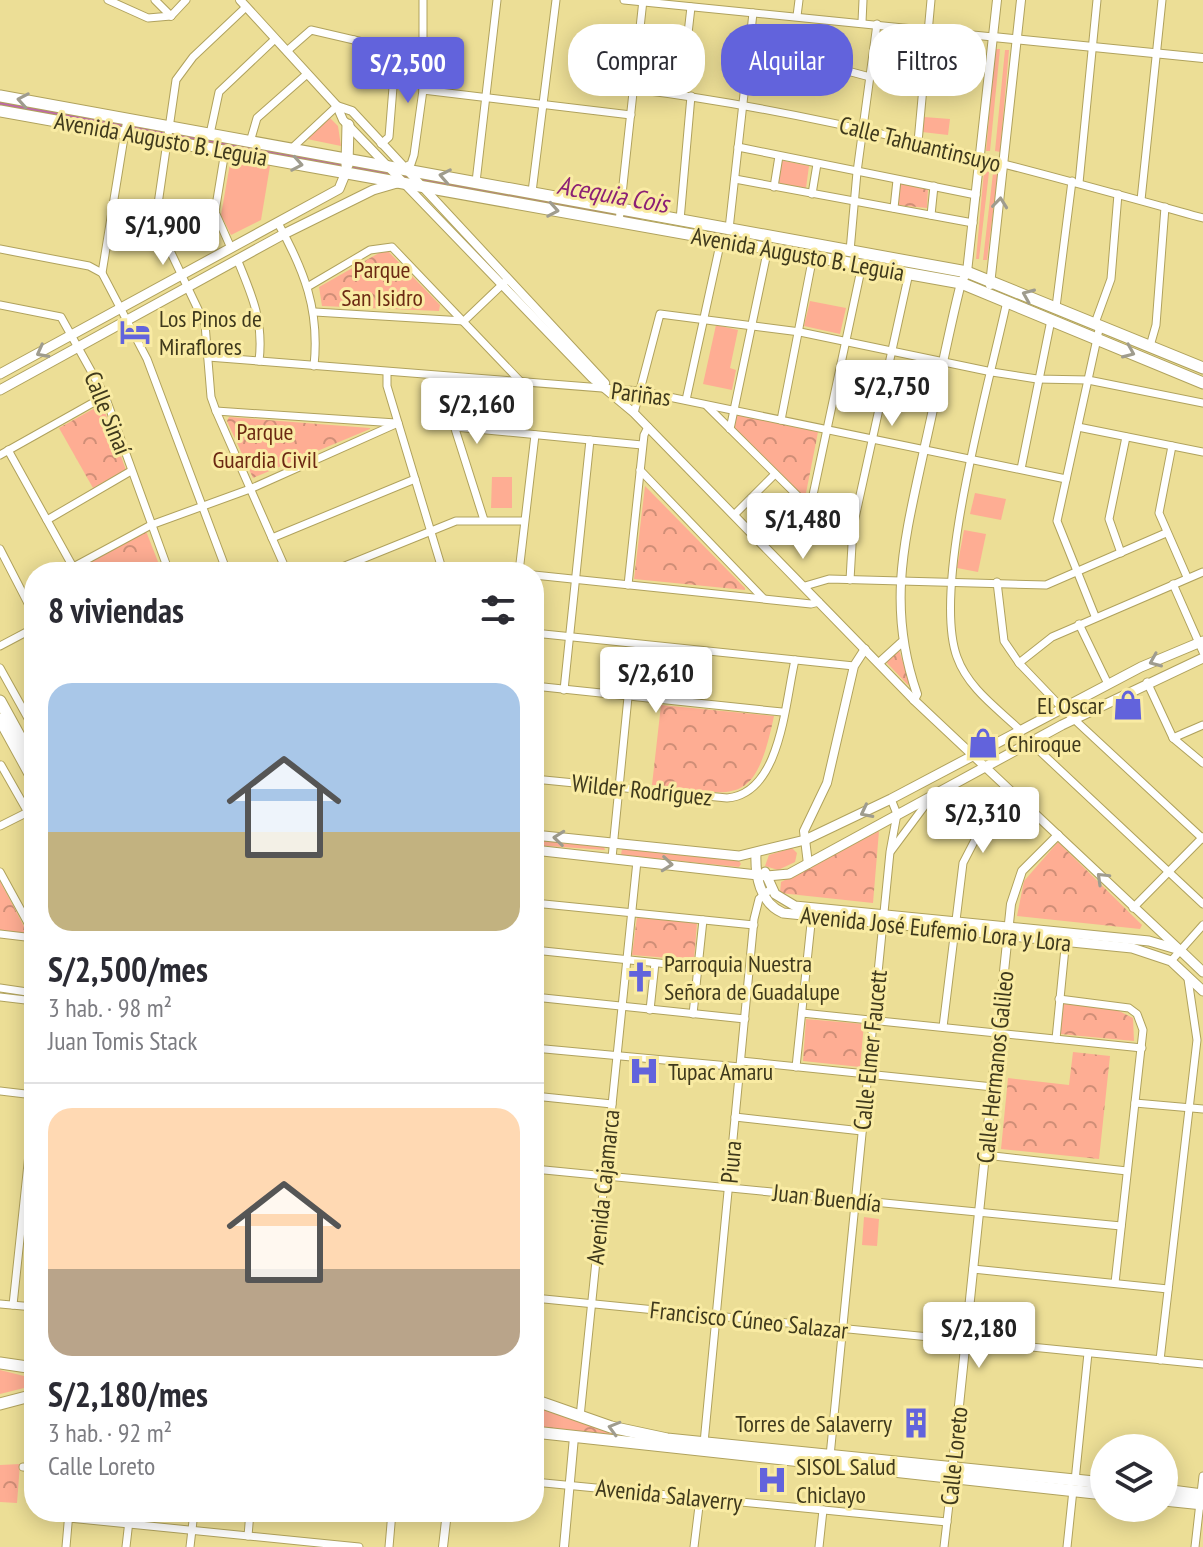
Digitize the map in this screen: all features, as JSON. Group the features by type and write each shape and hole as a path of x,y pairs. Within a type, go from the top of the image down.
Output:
{"main road":[{"name":"Avenida Augusto B. Leguia","path":"0,96 225,151 347,166 403,168 532,192 721,240 909,273 991,280 1203,368"},
{"name":"Avenida Augusto B. Leguia","path":"0,111 126,126 168,127 291,149 402,182 620,215 680,220 850,251 964,277 988,293 1203,383"},
{"path":"0,390 80,346 181,275 339,189 347,166 348,125"},
{"path":"0,374 72,335 187,286 373,190 402,182"},
{"path":"544,851 762,874 789,874 936,791 1147,682 1202,648"},
{"path":"544,836 739,856 805,840 891,799 1108,684 1202,648"},
{"path":"0,701 24,745"},
{"path":"0,719 24,762"},
{"name":"Avenida José Eufemio Lora y Lora","path":"756,853 767,890 786,903 812,912 1066,937 1149,941 1180,950 1203,972"},
{"name":"Avenida José Eufemio Lora y Lora","path":"1066,937 1148,951 1171,961 1203,991"},
{"path":"0,1363 24,1367"},
{"path":"0,1404 24,1398"},
{"path":"544,1404 640,1435 952,1473"},
{"path":"544,1433 952,1473 1090,1490"},
{"path":"1074,1486 1090,1484"},
{"path":"1178,1493 1202,1499"},
{"path":"1178,1500 1202,1499"}],"street":[{"path":"108,0 148,18 171,16 186,0"},
{"path":"155,0 171,16"},
{"path":"403,168 411,164 414,155 423,90 423,0"},
{"path":"476,182 497,0"},
{"path":"532,192 556,0"},
{"path":"624,0 877,24"},
{"path":"721,10 722,0"},
{"path":"797,16 799,0"},
{"path":"862,22 863,0"},
{"path":"929,24 931,0"},
{"path":"914,700 917,694 901,643 904,534 925,449 941,362 964,277 973,223 997,0"},
{"path":"988,293 1021,0"},
{"path":"1056,307 1076,182 1097,0"},
{"path":"1141,200 1162,0"},
{"path":"641,24 643,1"},
{"path":"283,562 216,411 211,397 205,324 163,236 157,211 179,72 243,3 337,106 348,125 385,165 505,282"},
{"path":"689,24 691,7"},
{"path":"752,24 753,13"},
{"path":"287,51 311,30 423,56"},
{"path":"986,36 1203,58"},
{"path":"351,38 395,74"},
{"path":"210,134 219,92 275,39"},
{"path":"381,144 389,137 396,50"},
{"path":"250,142 257,118 307,74"},
{"path":"850,251 869,84"},
{"path":"423,90 631,115"},
{"path":"620,215 633,96"},
{"path":"680,220 691,96"},
{"name":"Calle Tahuantinsuyo","path":"691,96 744,103 918,142 1203,218"},
{"path":"729,229 745,96"},
{"path":"918,142 922,96"},
{"path":"337,106 352,111 592,378 609,389 634,413 914,700 1180,950"},
{"path":"291,149 337,106"},
{"path":"102,273 126,126"},
{"path":"738,147 976,195"},
{"path":"225,151 215,212 231,248"},
{"path":"774,187 779,156"},
{"path":"812,194 817,164"},
{"path":"735,179 973,223"},
{"path":"894,208 897,180"},
{"path":"931,215 934,186"},
{"path":"1095,616 1057,521 1098,324 1111,279 1118,194"},
{"path":"1150,346 1156,325 1165,207"},
{"path":"278,223 309,286 315,312 314,366"},
{"path":"686,400 721,240"},
{"path":"309,286 370,250 387,246 398,251 520,381"},
{"path":"730,429 768,248"},
{"path":"0,249 89,266 102,273 147,359 223,562"},
{"path":"781,420 813,256"},
{"path":"237,259 257,306 261,341 259,361"},
{"path":"810,509 862,265"},
{"path":"850,580 853,527 909,273"},
{"path":"315,312 464,321 505,282"},
{"path":"1007,301 973,459 952,582 952,640 960,665 974,687 1020,730"},
{"name":"Calle Sinaí","path":"2,307 61,317 80,346 105,396 165,562"},
{"path":"634,413 660,314 800,332 992,372 1037,379 1088,380 1203,403"},
{"path":"1021,469 1051,320"},
{"name":"Pariñas","path":"208,357 640,391 1066,479"},
{"path":"387,372 387,386 440,562"},
{"path":"443,376 443,391 484,520"},
{"path":"0,455 105,396"},
{"path":"705,404 825,523 853,527"},
{"path":"216,411 398,423"},
{"path":"82,562 151,525 250,489 398,423"},
{"path":"455,427 642,445"},
{"path":"628,585 642,445 648,427"},
{"path":"1078,427 1203,452"},
{"path":"520,562 535,435"},
{"path":"1121,553 1109,519 1126,437"},
{"path":"564,690 590,440"},
{"path":"1172,446 1159,504 1166,533 1187,577"},
{"path":"8,450 70,562"},
{"path":"640,470 764,599"},
{"path":"47,520 131,471"},
{"path":"735,514 775,474"},
{"path":"272,538 415,479"},
{"path":"354,562 456,521 524,521"},
{"path":"805,586 819,580 1046,585 1166,533"},
{"path":"0,549 24,594"},
{"path":"1019,663 1052,637 1203,572"},
{"path":"544,576 819,602"},
{"path":"997,582 1004,641 1019,663 1062,708 1203,838 1133,908"},
{"path":"1173,584 1202,648"},
{"path":"1079,624 1108,684"},
{"path":"0,646 24,633"},
{"path":"544,634 854,666"},
{"path":"879,663 901,643"},
{"path":"808,864 804,831 827,783 854,666 865,649"},
{"name":"Wilder Rodríguez","path":"544,780 727,798 745,794 767,774 795,660"},
{"path":"0,668 24,711"},
{"path":"1147,682 1173,738 1203,763"},
{"path":"544,687 782,712"},
{"path":"612,858 628,697"},
{"path":"1173,738 1203,725"},
{"path":"1030,742 1203,904"},
{"path":"20,755 1,765 24,800"},
{"path":"890,852 936,791"},
{"path":"943,1027 959,879 969,849 1016,795"},
{"path":"891,799 897,814"},
{"path":"0,826 24,814"},
{"name":"Calle Elmer Faucett","path":"830,1456 890,852 897,814"},
{"name":"Calle Hermanos Galileo","path":"973,1269 1017,881 1058,835"},
{"name":"Avenida Cajamarca","path":"580,1417 637,861"},
{"path":"0,872 24,910"},
{"name":"Piura","path":"704,1443 754,925 767,890"},
{"path":"544,904 754,925"},
{"path":"796,1067 812,912"},
{"path":"693,1014 703,920"},
{"path":"1171,961 1203,925"},
{"path":"0,934 24,935"},
{"path":"1056,1039 1066,937"},
{"path":"544,951 697,967"},
{"path":"650,1010 655,963"},
{"path":"1160,1360 1197,1040 1196,1015 1188,977"},
{"path":"0,988 24,990"},
{"path":"0,997 24,1000"},
{"path":"544,998 745,1019"},
{"path":"1059,999 1119,1005 1137,1014 1143,1030 1115,1283"},
{"path":"802,1013 1142,1048"},
{"path":"1197,1040 1203,1027"},
{"path":"544,1049 796,1067 993,1087"},
{"path":"0,1091 24,1094"},
{"path":"544,1097 612,1104"},
{"path":"1135,1103 1203,1109"},
{"path":"735,1117 862,1131"},
{"path":"985,1155 1127,1171"},
{"name":"Juan Buendía","path":"544,1170 1121,1226"},
{"path":"13,1305 24,1201"},
{"path":"973,1269 1168,1289"},
{"name":"Calle Loreto","path":"944,1547 973,1269"},
{"name":"Francisco Cúneo Salazar","path":"544,1299 1203,1364"},
{"path":"0,1304 24,1306"},
{"path":"1067,1547 1088,1353"},
{"path":"564,1547 574,1437"},
{"path":"1195,1547 1203,1476"},
{"name":"Avenida Salaverry","path":"544,1483 947,1522"},
{"path":"694,1547 700,1498"},
{"path":"819,1547 823,1510"},
{"path":"66,1547 68,1522"},
{"path":"116,1522 359,1547"},
{"path":"190,1547 193,1522"},
{"path":"248,1536 249,1522"},
{"path":"389,1547 391,1522"},
{"path":"443,1547 446,1522"},
{"path":"126,1547 129,1524"}],"green space":[{"path":"995,49 1000,49 990,151 986,151"},
{"path":"1005,50 1009,50 1000,152 995,151"},
{"path":"924,117 950,119 948,135 922,132"},
{"path":"330,118 338,126 341,146 307,139"},
{"path":"231,158 270,166 261,220 231,235 221,215"},
{"path":"780,160 809,166 806,188 776,183"},
{"path":"984,171 989,172 979,259 976,259"},
{"path":"993,173 998,173 987,260 983,260"},
{"path":"899,183 928,189 927,208 897,205"},
{"name":"Parque San Isidro","path":"386,249 440,305 439,311 322,306 319,287"},
{"path":"810,301 846,308 840,334 804,326"},
{"path":"716,325 738,330 730,368 736,370 732,390 703,384"},
{"path":"102,404 126,470 93,488 59,428"},
{"path":"735,414 818,432 806,493 801,496 732,426"},
{"name":"Parque Guardia Civil","path":"229,417 370,429 253,478 227,421"},
{"path":"492,477 512,477 512,508 491,508"},
{"path":"645,486 745,588 745,590 634,579"},
{"path":"975,493 1006,499 1001,520 970,514"},
{"path":"964,530 986,534 978,572 957,568"},
{"path":"146,531 158,562 89,562"},
{"path":"899,650 910,684 908,685 886,662"},
{"path":"661,705 774,716 766,747 749,782 737,790 722,792 652,785"},
{"path":"879,831 873,903 780,893 781,882"},
{"path":"544,841 604,847 605,850 544,846"},
{"path":"1058,842 1142,925 1140,929 1017,916 1024,881"},
{"path":"792,848 797,853 795,862 778,870 765,866 769,855"},
{"path":"622,849 739,861 741,864 739,867 621,855"},
{"path":"0,881 24,926 24,934 0,931"},
{"path":"637,917 697,923 694,960 632,955"},
{"path":"1062,1003 1115,1009 1133,1018 1134,1041 1060,1034"},
{"path":"806,1019 864,1024 860,1067 803,1061"},
{"path":"1073,1052 1110,1056 1099,1159 1001,1149 1008,1078 1069,1085"},
{"path":"864,1217 879,1219 877,1246 862,1245"},
{"path":"0,1370 24,1376 24,1388 0,1394"},
{"path":"544,1408 636,1441 544,1430"},
{"path":"20,1464 17,1503 0,1502 0,1465"}],"waterway":[{"name":"Acequia Cois","path":"0,104 638,220"},
{"name":"Acequia Cois","path":"713,233 956,278"}],"place":[{"name":"Los Pinos de Miraflores","path":"135,332"},
{"name":"El Oscar","path":"1128,705"},
{"name":"Chiroque","path":"983,743"},
{"name":"Parroquia Nuestra Señora de Guadalupe","path":"640,977"},
{"name":"Tupac Amaru","path":"644,1071"},
{"name":"Torres de Salaverry","path":"916,1423"},
{"name":"SISOL Salud Chiclayo","path":"772,1480"}]}
